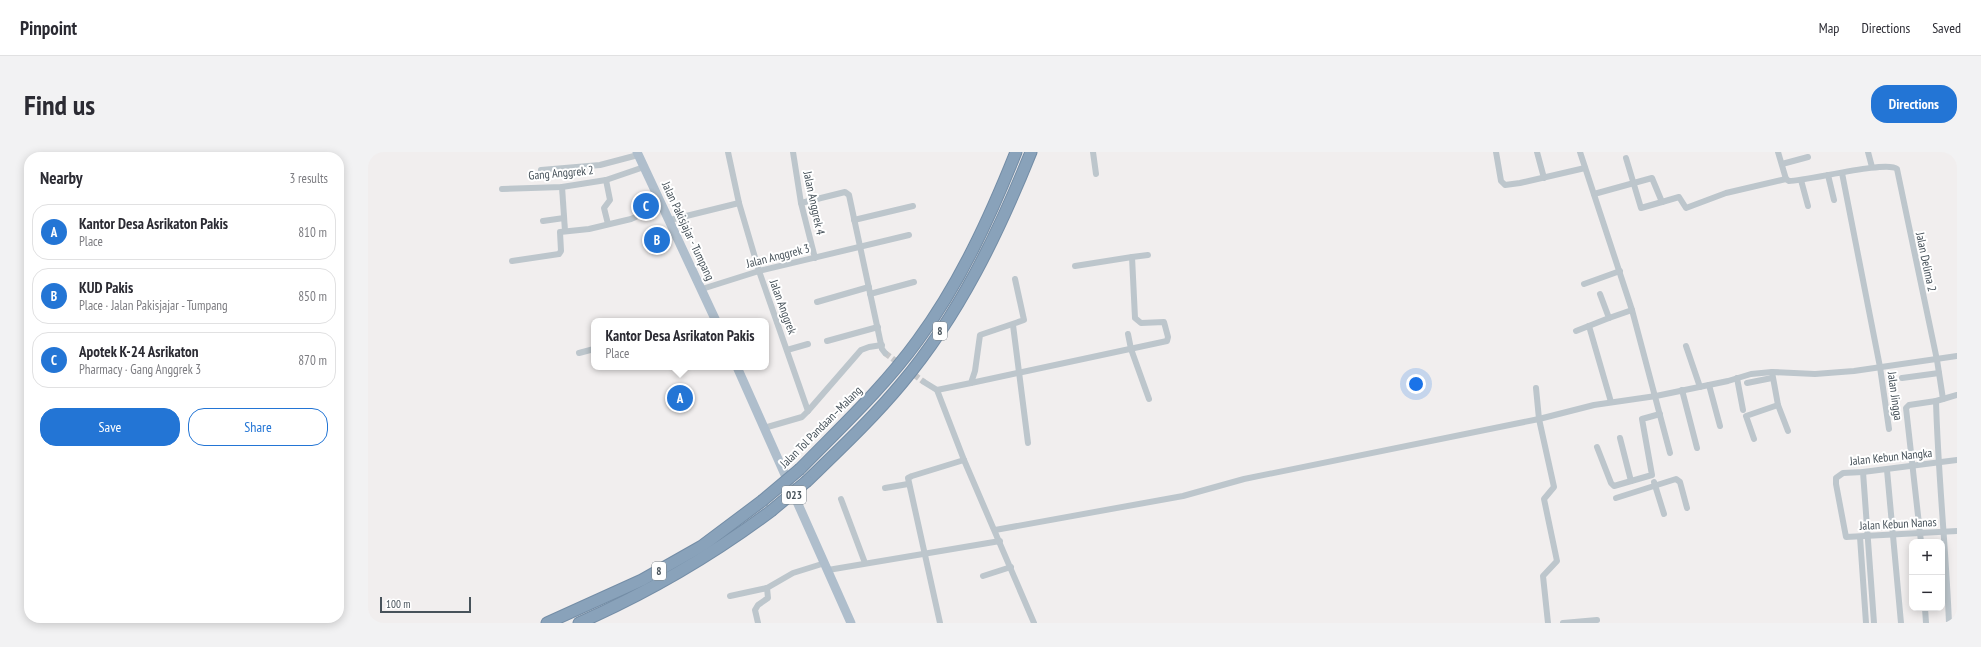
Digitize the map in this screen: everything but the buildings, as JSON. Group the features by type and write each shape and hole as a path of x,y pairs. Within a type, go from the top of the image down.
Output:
{"highway":[{"name":"Jalan Tol Pandaan–Malang","path":"547,623 642,580 702,546 762,501 800,469 883,383 936,315 992,212 1016,152"},
{"name":"8","path":"579,623 669,579 698,561 770,511 807,481 870,419 898,388 939,333 971,281 1003,220 1031,152"}],"main road":[{"name":"Jalan Pakisjajar - Tumpang","path":"638,153 715,318"},
{"name":"023","path":"738,370 851,623"}],"street":[{"name":"Jalan Anggrek","path":"728,152 739,203 759,271 808,411"},
{"name":"Jalan Anggrek 4","path":"793,152 801,202 815,258"},
{"path":"1093,152 1096,174"},
{"path":"1496,152 1501,181 1504,184 1520,184 1585,168"},
{"path":"1537,152 1544,178"},
{"path":"1580,152 1632,310 1670,453"},
{"path":"1778,152 1786,179"},
{"path":"1626,158 1641,208 1679,197 1686,208 1726,193 1786,179 1789,182 1872,167 1868,152"},
{"path":"542,170 600,165 638,153"},
{"path":"1782,164 1808,157"},
{"name":"Jalan Delima 2","path":"1872,167 1889,166 1897,168 1943,399"},
{"name":"Gang Anggrek 2","path":"505,189 562,187 606,180 644,168"},
{"name":"Jalan Jingga","path":"1842,173 1880,367 1889,429"},
{"path":"1828,175 1834,200"},
{"path":"1594,194 1652,178 1662,202"},
{"path":"606,180 610,200 604,208 608,224"},
{"path":"1801,180 1808,206"},
{"path":"562,187 565,231"},
{"path":"801,202 847,193 882,345 886,353"},
{"path":"670,220 739,203"},
{"path":"514,260 559,254 559,233 589,229 631,219 662,205"},
{"path":"854,220 913,206"},
{"path":"543,221 564,218"},
{"name":"Jalan Anggrek 3","path":"702,289 759,271 860,248 909,235"},
{"path":"1075,266 1148,255"},
{"path":"937,390 1168,340 1164,322 1141,323 1135,318 1132,257"},
{"path":"1584,284 1620,271"},
{"path":"971,383 975,370 980,335 1024,320 1015,279"},
{"path":"870,294 914,282"},
{"path":"817,302 869,286"},
{"path":"1600,294 1609,318"},
{"path":"1576,331 1632,310"},
{"path":"1013,325 1028,443"},
{"path":"1589,326 1611,402"},
{"path":"827,341 878,327"},
{"path":"1128,334 1131,349 1149,399"},
{"path":"787,350 808,344"},
{"path":"764,428 802,417 861,350 882,345"},
{"path":"1686,346 1700,387"},
{"path":"579,353 591,350"},
{"path":"995,530 1183,496 1244,479 1539,419 1611,402 1656,396 1700,387 1751,374 1815,374 1936,360 1957,356"},
{"path":"1902,378 1939,373"},
{"path":"1747,383 1772,375"},
{"path":"1772,375 1778,405 1788,431"},
{"path":"1737,378 1743,410"},
{"path":"924,382 937,390 964,460 1034,623"},
{"path":"1709,385 1720,426"},
{"path":"1536,388 1539,419 1554,487 1544,499 1557,561 1543,576 1548,623"},
{"path":"1682,390 1697,448"},
{"path":"1921,539 1907,406 1936,402 1957,395"},
{"path":"1936,402 1938,463 1945,532 1949,623"},
{"path":"1754,439 1746,416 1778,405"},
{"path":"1660,414 1642,419 1652,475 1664,514"},
{"path":"1620,438 1631,481"},
{"path":"1597,447 1611,483 1614,486 1619,486 1652,475"},
{"path":"940,623 908,484 908,478 964,460"},
{"name":"Jalan Kebun Nangka","path":"1844,532 1836,484 1836,478 1838,475 1957,460"},
{"path":"1887,470 1901,623"},
{"path":"1863,472 1869,537 1874,623"},
{"path":"1616,498 1655,484 1678,480 1687,508"},
{"path":"884,488 908,484"},
{"path":"841,499 865,563"},
{"name":"Jalan Kebun Nanas","path":"1844,532 1849,538 1957,531"},
{"path":"1860,537 1866,623"},
{"path":"730,596 767,588 786,576 826,566 865,563 1000,541"},
{"path":"983,576 1011,567"},
{"path":"758,623 755,610 758,605 768,598 767,588"},
{"path":"1925,611 1926,623"},
{"path":"1563,623 1597,620"}],"tunnel":[{"path":"885,353 924,382"}],"place":[{"name":"Apotek K-24 Asrikaton","path":"646,206"},
{"name":"KUD Pakis","path":"657,240"},
{"name":"Kantor Desa Asrikaton Pakis","path":"680,398"}]}
